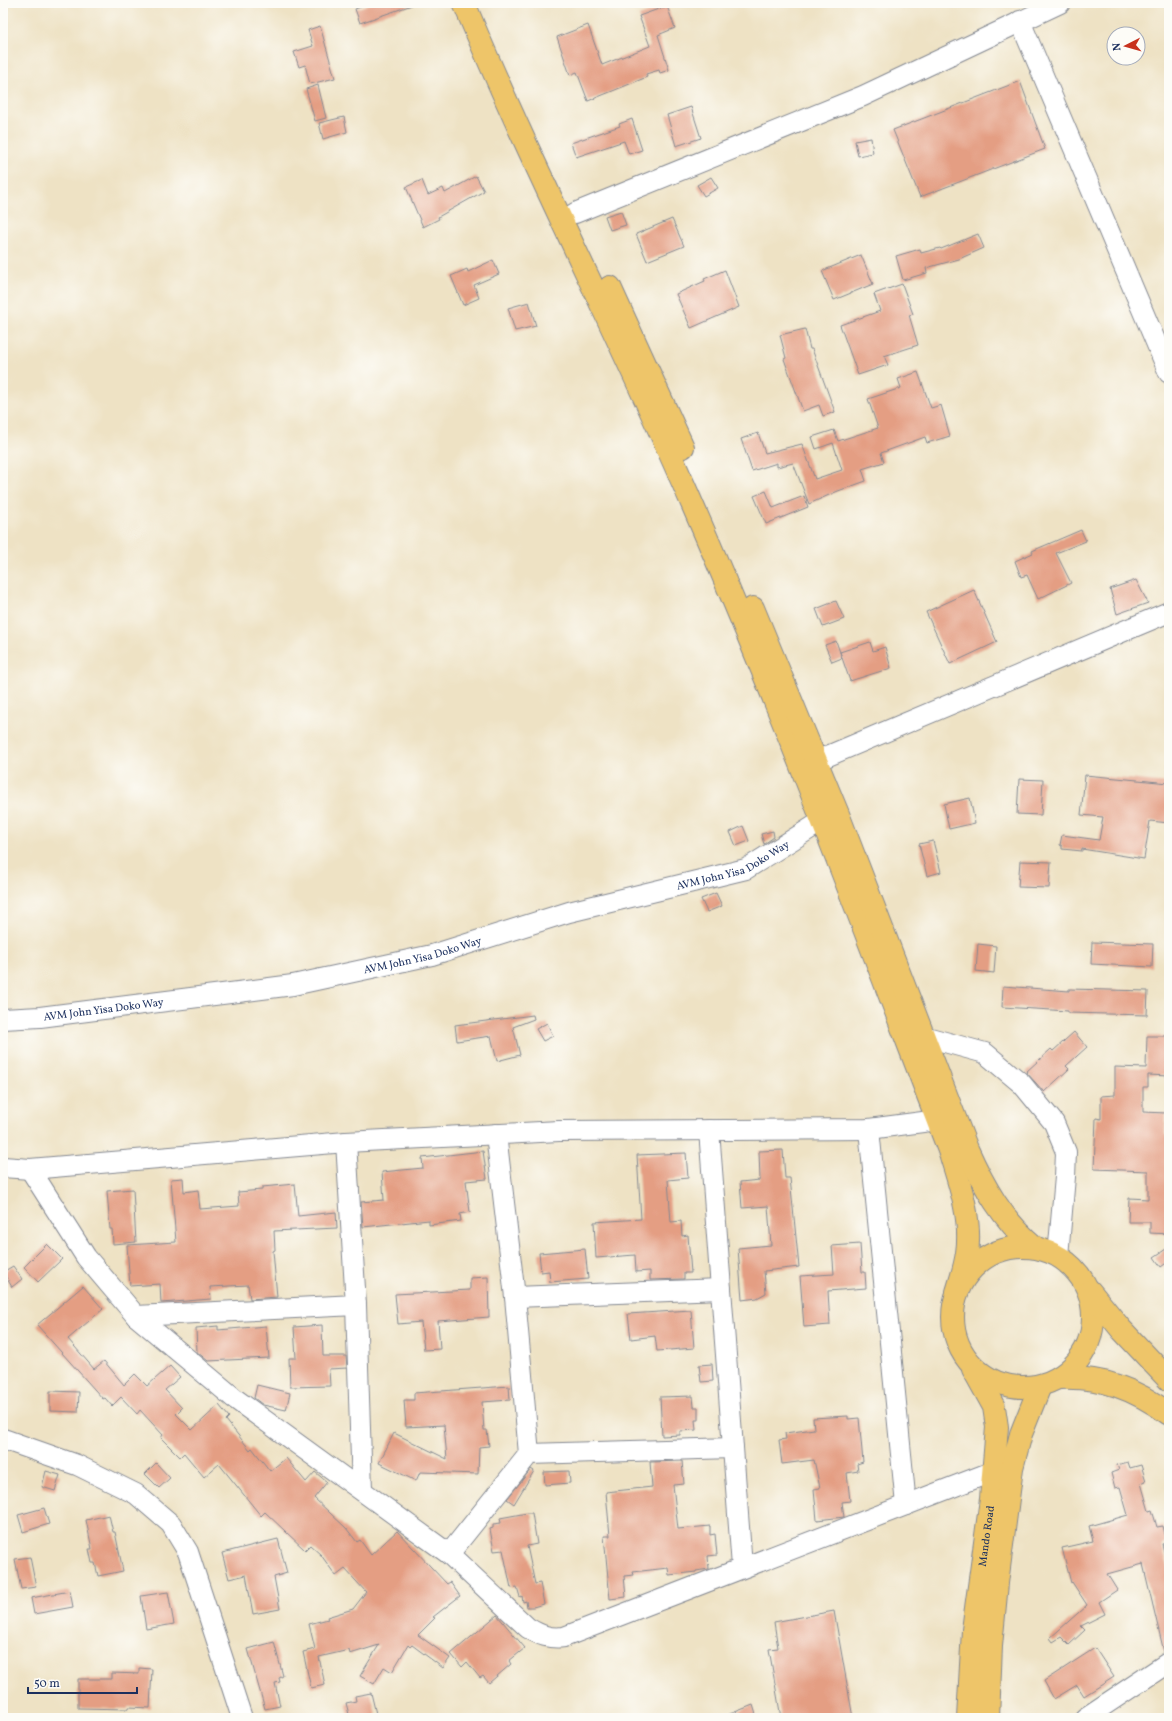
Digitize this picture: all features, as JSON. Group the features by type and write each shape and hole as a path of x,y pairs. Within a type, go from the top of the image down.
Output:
{"highway":[{"path":"464,3 510,107 692,503 739,613 822,821 938,1120 950,1153 966,1210 968,1232 967,1252 952,1316 956,1340 968,1362 988,1379 1013,1387 1082,1377 1107,1382 1133,1392 1169,1414"},
{"path":"480,3 523,102 670,418 749,599 816,761 979,1177 1007,1220 1020,1235 1035,1247 1058,1256 1077,1272 1103,1309 1169,1380"},
{"path":"957,1292 969,1271 988,1255 1011,1247 1035,1247"},
{"path":"1049,1382 1077,1362 1089,1341 1093,1317 1089,1293 1077,1272"},
{"name":"Mando Road","path":"968,1362 985,1389 994,1407 997,1426 994,1471 973,1630 968,1718"},
{"name":"Mando Road","path":"988,1718 991,1646 997,1583 1012,1468 1021,1434 1049,1382"}],"street":[{"path":"575,213 863,96 1060,3"},
{"path":"1020,22 1169,373"},
{"path":"816,761 1169,612"},
{"name":"AVM John Yisa Doko Way","path":"3,1019 40,1017 293,985 432,955 569,912 746,869 822,821"},
{"path":"924,1036 985,1053 1022,1084 1054,1123 1066,1152 1066,1178 1058,1256"},
{"path":"3,1167 30,1169 346,1142 496,1134 559,1131 869,1130 938,1120"},
{"path":"709,1130 742,1567"},
{"path":"869,1130 906,1505"},
{"path":"449,1554 529,1454 515,1296 496,1134"},
{"path":"346,1142 356,1305 362,1490"},
{"path":"30,1169 86,1257 136,1316 234,1398 449,1554 528,1628 541,1636 553,1639 564,1637 994,1471"},
{"path":"515,1296 721,1289"},
{"path":"136,1316 356,1305"},
{"path":"3,1439 77,1465 136,1494 171,1524 188,1552 242,1718"},
{"path":"529,1454 734,1448"},
{"path":"1085,1718 1169,1662"}],"building":[{"path":"372,3 412,3 412,5 360,23 355,9"},
{"path":"667,6 675,28 658,35 669,70 660,73 659,70 646,74 647,77 588,101 577,72 570,75 557,37 588,25 602,65 650,46 639,16"},
{"path":"320,26 335,78 310,84 305,65 299,67 294,52 313,46 308,30"},
{"path":"1020,81 1045,149 920,197 893,130"},
{"path":"318,85 326,118 315,121 306,89"},
{"path":"691,107 701,138 676,146 667,115"},
{"path":"344,117 347,132 323,139 319,123"},
{"path":"632,119 642,150 629,154 624,141 576,157 571,143 620,126 619,124"},
{"path":"871,138 873,153 858,156 855,141"},
{"path":"476,176 484,191 438,217 439,219 423,227 406,187 422,180 428,195 443,188 445,193"},
{"path":"711,177 718,188 704,196 697,185"},
{"path":"621,211 626,225 610,230 605,216"},
{"path":"672,219 684,246 647,261 636,234"},
{"path":"978,234 984,248 959,259 926,268 927,273 903,280 896,256 920,249 921,253 941,249"},
{"path":"861,255 873,284 834,300 822,271"},
{"path":"493,260 499,274 474,285 479,298 463,305 451,276 467,269 468,272"},
{"path":"725,270 739,307 691,328 676,294"},
{"path":"902,284 913,314 909,315 918,345 884,356 888,365 858,375 840,325 880,311 874,294"},
{"path":"529,302 536,326 515,331 508,308"},
{"path":"805,329 810,349 812,349 835,412 823,416 819,405 803,411 784,359 786,358 780,335"},
{"path":"918,372 931,408 941,405 950,436 927,443 925,437 881,453 884,462 862,469 866,481 838,491 809,504 793,463 777,467 777,463 752,471 741,439 758,433 765,453 802,444 815,479 842,470 833,443 816,449 812,437 834,430 838,441 878,428 868,399 901,388 898,379"},
{"path":"766,491 773,508 804,496 808,507 766,524 754,496"},
{"path":"1081,530 1086,541 1056,553 1071,583 1038,599 1027,575 1021,577 1015,561 1033,553 1032,551"},
{"path":"1136,580 1148,603 1117,614 1110,589"},
{"path":"974,590 997,642 950,664 926,612"},
{"path":"836,601 844,619 823,627 816,609"},
{"path":"836,641 842,658 832,662 825,645"},
{"path":"870,642 873,651 885,647 891,668 850,681 840,652"},
{"path":"1085,775 1169,783 1169,823 1150,821 1144,859 1082,849 1082,851 1062,849 1062,846 1060,845 1062,835 1099,840 1103,817 1081,815"},
{"path":"1019,779 1043,780 1041,815 1017,814"},
{"path":"970,798 975,823 949,829 944,804"},
{"path":"743,826 749,841 736,846 730,832"},
{"path":"773,831 774,837 764,844 761,834"},
{"path":"933,841 941,872 927,876 919,844"},
{"path":"1020,861 1051,862 1049,888 1018,887"},
{"path":"716,893 722,906 707,912 701,899"},
{"path":"1092,942 1153,944 1152,967 1091,964"},
{"path":"978,944 996,946 994,973 976,971"},
{"path":"1003,986 1069,991 1069,989 1148,991 1147,1015 1068,1013 1068,1011 1002,1007"},
{"path":"533,1015 534,1019 513,1027 520,1055 497,1061 491,1036 457,1041 455,1025"},
{"path":"547,1023 553,1036 543,1041 536,1029"},
{"path":"1074,1032 1087,1047 1066,1066 1069,1069 1044,1092 1026,1072 1051,1049 1053,1051"},
{"path":"1147,1036 1169,1036 1169,1076 1148,1075 1148,1087 1143,1087 1143,1112 1166,1113 1165,1135 1169,1135 1169,1234 1150,1233 1150,1222 1128,1222 1129,1198 1148,1199 1148,1171 1094,1169 1096,1118 1101,1119 1101,1096 1115,1095 1115,1067 1146,1068"},
{"path":"783,1150 785,1178 790,1178 799,1267 764,1271 766,1293 757,1298 742,1300 738,1248 771,1245 768,1206 742,1208 740,1182 760,1180 759,1151"},
{"path":"483,1151 487,1179 466,1181 470,1212 460,1214 461,1221 429,1225 429,1220 363,1227 361,1202 384,1200 382,1172 423,1168 422,1158"},
{"path":"686,1153 688,1178 668,1180 671,1222 681,1221 682,1236 688,1235 691,1273 684,1273 684,1279 650,1280 650,1271 636,1272 635,1255 596,1258 594,1222 641,1219 637,1155"},
{"path":"183,1178 184,1192 198,1190 200,1209 239,1206 238,1192 262,1190 262,1187 295,1184 298,1216 336,1212 337,1228 274,1231 275,1250 273,1251 277,1297 250,1299 248,1285 210,1287 211,1299 161,1303 160,1284 130,1286 127,1245 176,1242 171,1179"},
{"path":"133,1189 136,1242 113,1244 112,1229 110,1229 107,1191"},
{"path":"47,1244 62,1259 38,1282 24,1267"},
{"path":"860,1244 862,1272 865,1272 866,1288 828,1291 830,1325 804,1327 800,1276 834,1274 832,1246"},
{"path":"1169,1247 1169,1261 1161,1267 1154,1257"},
{"path":"585,1249 588,1279 550,1282 549,1271 541,1272 539,1253"},
{"path":"13,1266 22,1279 12,1287 3,1272"},
{"path":"488,1277 489,1317 438,1321 440,1349 424,1350 421,1322 398,1324 395,1294 470,1290 470,1278"},
{"path":"83,1286 103,1309 68,1339 94,1369 104,1361 124,1385 135,1374 147,1386 170,1366 180,1377 165,1390 182,1408 176,1414 192,1430 219,1405 229,1417 226,1420 250,1450 252,1448 270,1471 286,1458 306,1482 315,1472 327,1482 314,1498 346,1528 357,1542 360,1540 371,1555 397,1531 447,1584 450,1582 460,1596 433,1617 435,1618 418,1635 450,1658 443,1668 412,1645 410,1647 408,1645 392,1672 384,1667 374,1684 360,1676 379,1645 350,1654 349,1650 319,1657 325,1685 311,1688 303,1652 315,1649 309,1624 328,1619 327,1617 353,1609 366,1592 345,1569 336,1576 321,1555 310,1545 305,1550 265,1512 261,1516 219,1464 204,1477 184,1453 180,1457 161,1438 163,1435 140,1410 137,1414 121,1397 112,1406 105,1398 103,1399 37,1325"},
{"path":"691,1310 694,1348 657,1351 655,1336 631,1339 628,1314"},
{"path":"322,1325 323,1356 346,1356 347,1368 329,1369 330,1386 290,1387 289,1358 296,1358 294,1327"},
{"path":"218,1326 218,1330 266,1326 269,1358 208,1361 197,1352 196,1328"},
{"path":"712,1364 713,1381 701,1382 699,1365"},
{"path":"257,1385 290,1393 286,1410 263,1405 254,1398"},
{"path":"509,1386 510,1400 482,1402 484,1430 487,1430 489,1446 479,1447 478,1474 420,1472 416,1481 379,1463 394,1433 447,1459 444,1425 406,1427 404,1400 414,1400 414,1393"},
{"path":"50,1391 79,1392 78,1412 50,1411"},
{"path":"693,1396 694,1407 698,1407 698,1420 695,1420 696,1430 680,1431 680,1435 662,1436 660,1397"},
{"path":"848,1416 848,1419 859,1418 863,1462 857,1464 858,1471 847,1473 850,1501 842,1502 844,1517 817,1520 814,1489 820,1488 814,1460 782,1464 779,1440 786,1439 785,1433 814,1429 813,1418"},
{"path":"682,1461 684,1484 673,1485 678,1529 710,1526 710,1535 715,1534 717,1555 708,1556 709,1569 696,1572 669,1575 668,1568 633,1572 634,1575 624,1576 626,1597 610,1599 604,1536 610,1536 606,1492 652,1487 650,1462"},
{"path":"1128,1462 1130,1468 1141,1465 1146,1481 1141,1483 1149,1511 1152,1510 1157,1527 1163,1526 1167,1542 1162,1544 1169,1570 1169,1651 1164,1652 1143,1564 1107,1574 1117,1590 1099,1602 1105,1614 1081,1626 1085,1630 1069,1645 1061,1637 1053,1642 1050,1638 1087,1605 1072,1582 1071,1583 1062,1548 1093,1541 1089,1526 1128,1515 1120,1487 1115,1488 1111,1473 1119,1470 1117,1465"},
{"path":"156,1463 170,1478 159,1488 145,1474"},
{"path":"531,1469 534,1471 514,1504 507,1499"},
{"path":"46,1471 60,1475 55,1491 42,1487"},
{"path":"569,1471 570,1483 545,1485 544,1472"},
{"path":"44,1508 49,1524 23,1532 18,1515"},
{"path":"532,1513 537,1544 527,1546 535,1584 540,1583 544,1604 533,1607 527,1607 526,1601 523,1602 522,1596 520,1597 517,1587 511,1588 503,1550 494,1551 490,1529 493,1528 493,1524 501,1523 500,1518"},
{"path":"109,1515 113,1532 115,1532 123,1571 98,1576 95,1563 92,1563 89,1549 92,1549 86,1520"},
{"path":"278,1539 287,1573 274,1577 280,1609 253,1614 246,1575 229,1579 222,1553"},
{"path":"30,1557 36,1587 21,1589 15,1559"},
{"path":"70,1591 73,1607 34,1614 31,1598"},
{"path":"168,1592 174,1624 146,1629 141,1596"},
{"path":"834,1611 853,1718 781,1718 769,1649 778,1648 774,1622"},
{"path":"497,1615 525,1648 509,1661 511,1664 489,1683 483,1676 480,1678 467,1662 462,1667 451,1654"},
{"path":"274,1642 283,1676 279,1678 280,1682 275,1683 280,1706 265,1709 248,1649"},
{"path":"1095,1648 1114,1677 1084,1696 1077,1685 1054,1699 1044,1681"},
{"path":"139,1668 152,1669 150,1708 78,1708 78,1679 112,1679 112,1673 139,1674"},
{"path":"371,1693 377,1718 360,1718 360,1715 350,1718 346,1703 356,1701 355,1696"},
{"path":"753,1705 757,1718 722,1718 722,1717"}]}
